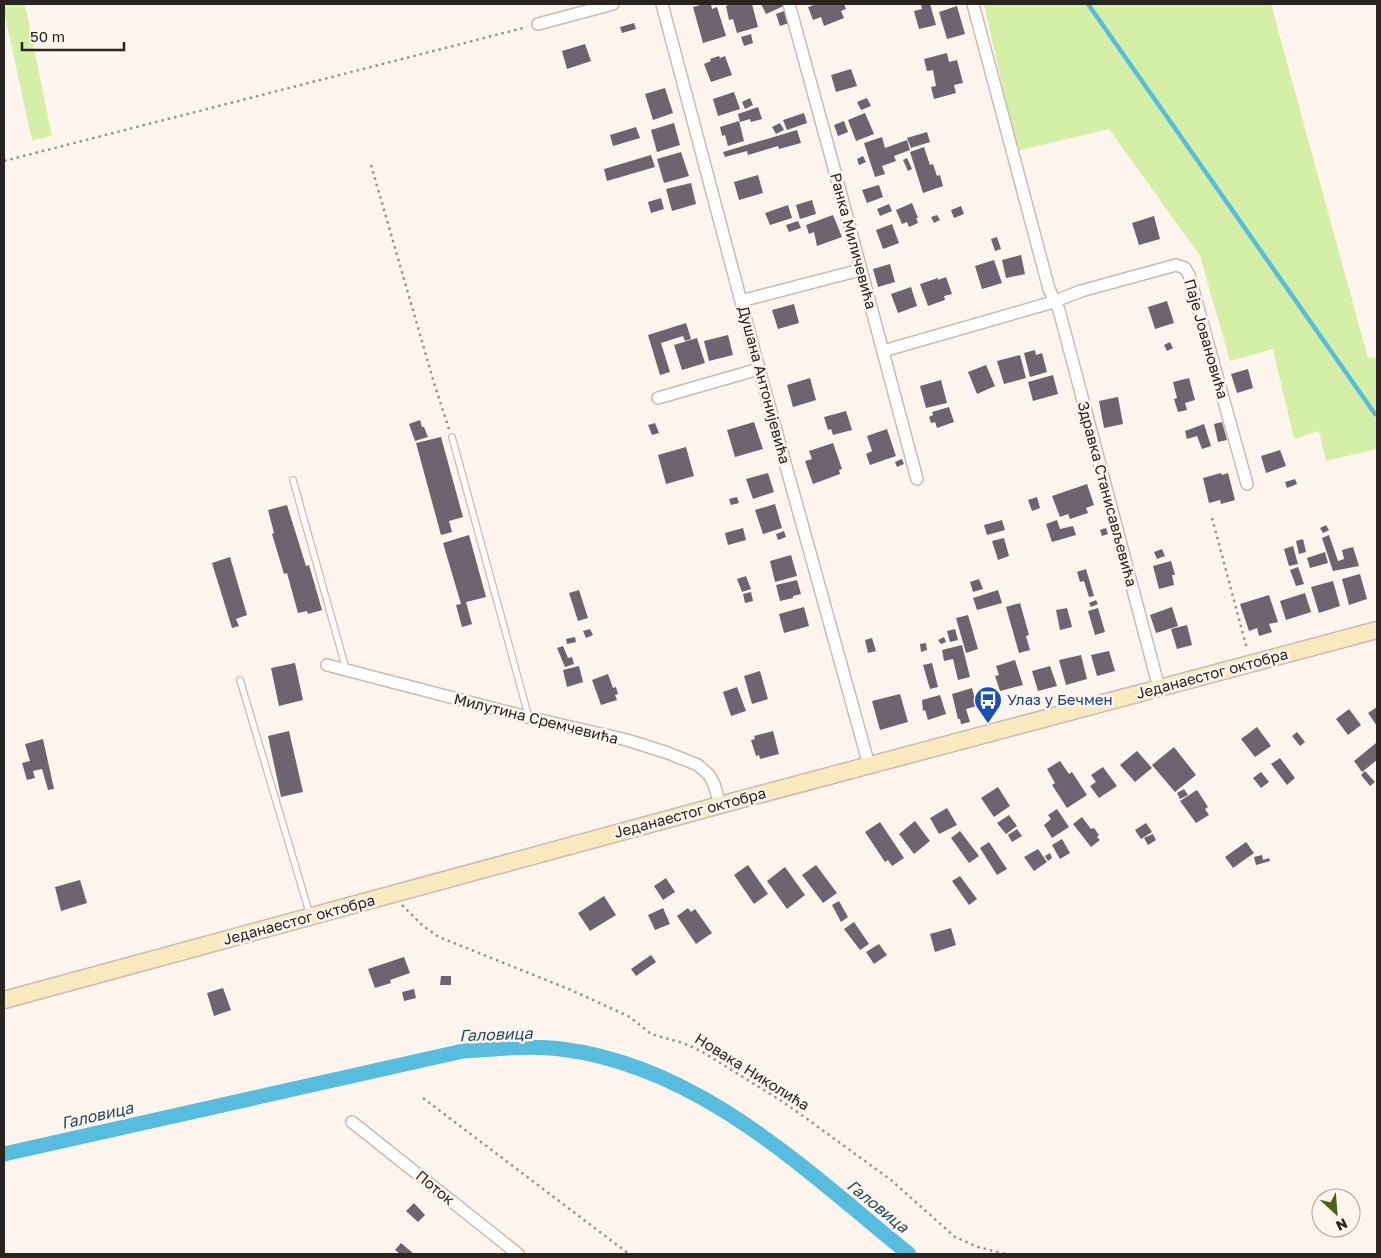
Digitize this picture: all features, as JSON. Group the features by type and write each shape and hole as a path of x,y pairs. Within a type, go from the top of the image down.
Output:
{"main road":[{"name":"Једанаестог октобра","path":"4,1000 720,805 1377,630"}],"street":[{"path":"538,24 613,4"},
{"name":"Душана Антонијевића","path":"662,4 759,369 869,765"},
{"name":"Ранка Миличевића","path":"788,4 845,206 860,270 918,479"},
{"name":"Здравка Станисављевића","path":"973,4 1049,289 1059,310 1159,688"},
{"name":"Паје Јовановића","path":"1054,301 1081,291 1176,266 1185,268 1189,275 1247,484"},
{"path":"741,301 860,270"},
{"path":"883,351 1054,301"},
{"path":"658,398 759,369"},
{"name":"Милутина Сремчевића","path":"327,665 529,718 626,740 668,753 698,765 709,775 714,784 720,805"},
{"name":"Поток","path":"352,1122 518,1254"}],"lane":[{"path":"452,437 529,718"},
{"path":"293,480 347,671"},
{"path":"240,680 311,917"}],"path":[{"path":"4,161 538,24"},
{"path":"371,165 434,383 452,437"},
{"path":"1212,518 1250,663"},
{"name":"Новака Николића","path":"393,895 422,926 439,937 571,990 630,1017 651,1034 683,1043 701,1051 780,1100 867,1163 908,1194 955,1237 978,1247 1004,1254"},
{"path":"423,1098 629,1254"}],"green space":[{"path":"4,4 25,4 52,136 32,140 4,12"},
{"path":"984,4 1271,4 1368,358 1377,357 1377,449 1326,461 1319,431 1294,439 1273,349 1230,361 1200,256 1109,129 1017,151"}],"building":[{"path":"711,4 712,9 717,7 726,36 703,43 693,7"},
{"path":"732,4 752,4 758,27 737,33 733,19 729,20 726,6"},
{"path":"761,4 785,4 786,5 766,14"},
{"path":"817,4 844,4 846,9 841,11 844,18 824,26 821,17 813,20 808,7"},
{"path":"921,4 930,4 936,25 919,29 914,11 922,9"},
{"path":"957,6 965,34 947,39 939,12"},
{"path":"784,11 789,23 780,26 776,14"},
{"path":"634,23 636,29 622,33 620,27"},
{"path":"751,34 753,43 744,46 741,37"},
{"path":"585,44 591,61 567,69 562,51"},
{"path":"947,53 949,62 957,60 963,83 954,85 956,93 934,99 931,87 936,86 933,70 927,71 924,59"},
{"path":"719,56 720,58 725,56 732,75 711,82 704,64 711,61 710,59"},
{"path":"851,69 857,86 836,92 831,75"},
{"path":"665,88 673,113 653,120 645,94"},
{"path":"734,92 740,109 718,116 713,99"},
{"path":"750,98 753,105 745,109 742,102"},
{"path":"867,98 871,106 861,110 857,102"},
{"path":"758,107 762,119 751,122 750,119 740,122 738,114"},
{"path":"804,113 807,123 787,130 783,120"},
{"path":"865,113 874,134 856,141 848,120"},
{"path":"739,121 744,141 728,146 725,135 722,136 720,127"},
{"path":"844,121 848,132 838,136 834,125"},
{"path":"674,123 680,145 657,152 651,130"},
{"path":"780,123 784,130 776,134 772,127"},
{"path":"636,127 640,138 613,146 610,135"},
{"path":"797,130 801,143 779,149 778,146 748,155 747,151 725,157 723,152"},
{"path":"927,132 930,142 911,148 907,138"},
{"path":"882,137 885,148 907,140 910,150 894,156 896,161 882,166 885,174 875,177 864,143"},
{"path":"924,147 930,165 933,164 937,176 940,175 943,186 923,193 910,152"},
{"path":"681,152 689,176 664,183 657,159"},
{"path":"651,155 655,167 607,181 604,169"},
{"path":"863,156 866,162 859,165 857,159"},
{"path":"907,158 912,169 908,171 903,160"},
{"path":"758,175 763,193 739,200 734,182"},
{"path":"691,183 696,204 672,211 666,189"},
{"path":"879,185 883,197 867,203 862,190"},
{"path":"661,198 664,209 651,213 648,202"},
{"path":"812,200 816,214 800,219 796,205"},
{"path":"912,203 918,223 909,227 907,222 902,224 896,210"},
{"path":"889,204 892,211 880,216 877,209"},
{"path":"788,205 792,218 770,225 765,213"},
{"path":"961,206 964,214 954,218 951,210"},
{"path":"833,215 842,237 817,246 814,232 809,234 806,225"},
{"path":"937,215 940,220 934,223 931,217"},
{"path":"1154,216 1160,239 1139,245 1132,223"},
{"path":"798,221 801,228 789,232 786,225"},
{"path":"892,224 899,243 883,249 876,230"},
{"path":"997,237 1001,249 995,251 991,239"},
{"path":"1021,255 1025,274 1006,278 1002,260"},
{"path":"994,260 1002,283 982,289 975,266"},
{"path":"890,264 895,282 878,287 873,269"},
{"path":"946,277 952,294 944,296 945,300 928,306 920,284"},
{"path":"911,287 917,306 898,313 891,294"},
{"path":"1167,301 1174,323 1155,329 1148,307"},
{"path":"794,304 799,323 778,329 772,310"},
{"path":"686,323 691,339 685,341 683,336 661,343 670,372 660,375 648,335"},
{"path":"728,335 733,355 709,361 704,341"},
{"path":"697,338 705,363 682,370 674,345"},
{"path":"1170,342 1173,348 1167,351 1164,345"},
{"path":"1035,350 1036,355 1042,353 1047,372 1030,377 1024,353"},
{"path":"1020,355 1026,378 1004,384 997,361"},
{"path":"986,365 995,386 977,394 968,372"},
{"path":"1248,369 1253,388 1237,393 1231,374"},
{"path":"1053,375 1058,394 1033,401 1028,382"},
{"path":"810,378 816,400 793,407 787,385"},
{"path":"1189,378 1195,400 1185,403 1187,410 1178,412 1174,399 1177,398 1173,382"},
{"path":"941,380 947,403 926,408 920,386"},
{"path":"1118,397 1123,424 1104,428 1099,401"},
{"path":"949,407 954,422 937,428 935,422 931,423 929,417 933,415 932,412"},
{"path":"846,411 852,430 833,435 831,429 828,430 824,417"},
{"path":"420,420 428,437 415,441 409,424"},
{"path":"754,422 763,449 735,457 727,430"},
{"path":"1222,422 1227,440 1218,442 1214,424"},
{"path":"655,423 659,433 652,435 648,425"},
{"path":"1204,424 1211,446 1202,449 1197,436 1187,439 1185,431"},
{"path":"887,429 896,456 870,465 866,454 872,451 867,436"},
{"path":"441,437 463,517 449,521 452,532 441,535 416,443"},
{"path":"833,443 842,469 839,470 840,474 813,484 805,461 812,459 809,451"},
{"path":"686,447 694,476 666,484 658,455"},
{"path":"1280,450 1286,466 1266,473 1261,456"},
{"path":"902,459 904,464 897,467 895,462"},
{"path":"768,473 774,492 753,499 746,479"},
{"path":"1221,473 1222,475 1228,473 1235,500 1221,504 1220,500 1209,503 1203,478"},
{"path":"1295,479 1297,484 1287,488 1285,482"},
{"path":"1087,484 1094,505 1086,508 1088,513 1070,519 1068,514 1060,517 1052,496"},
{"path":"737,497 739,503 731,505 729,499"},
{"path":"1037,497 1040,508 1032,511 1028,500"},
{"path":"775,504 782,528 763,534 755,510"},
{"path":"287,505 306,566 309,565 322,610 308,614 307,611 298,613 287,573 284,574 272,534 274,533 268,510"},
{"path":"1002,520 1005,530 987,535 984,525"},
{"path":"1057,520 1060,529 1073,526 1076,535 1052,542 1046,524"},
{"path":"1326,525 1329,530 1323,533 1320,528"},
{"path":"743,528 746,540 728,545 725,533"},
{"path":"1106,528 1108,534 1102,536 1100,530"},
{"path":"784,531 786,537 778,540 776,534"},
{"path":"469,535 486,597 466,602 472,624 462,627 456,605 461,604 443,543"},
{"path":"1329,535 1338,561 1344,559 1342,550 1353,547 1359,566 1333,571 1322,538"},
{"path":"1004,538 1009,556 998,560 992,541"},
{"path":"1303,539 1306,552 1299,554 1296,541"},
{"path":"1293,546 1298,564 1289,566 1284,549"},
{"path":"1162,549 1165,556 1157,559 1154,552"},
{"path":"1325,552 1328,563 1310,568 1307,558"},
{"path":"791,555 797,576 775,582 770,561"},
{"path":"230,557 247,615 236,619 239,626 232,628 212,563"},
{"path":"1171,561 1175,575 1172,575 1174,585 1159,589 1153,566"},
{"path":"1298,567 1304,584 1296,586 1290,570"},
{"path":"1086,569 1094,596 1089,597 1084,581 1080,582 1077,572"},
{"path":"1360,574 1367,599 1349,605 1342,579"},
{"path":"746,576 751,589 742,592 737,579"},
{"path":"979,579 983,589 973,592 970,582"},
{"path":"797,580 801,594 780,601 776,585"},
{"path":"1333,581 1340,606 1319,613 1311,587"},
{"path":"579,590 588,618 578,621 569,593"},
{"path":"998,590 1002,603 977,610 973,598"},
{"path":"751,592 753,601 745,603 743,594"},
{"path":"1305,593 1311,612 1286,620 1280,601"},
{"path":"1269,595 1278,622 1269,624 1272,632 1259,636 1257,628 1249,631 1240,604"},
{"path":"1096,600 1098,604 1091,607 1089,603"},
{"path":"1020,603 1029,635 1026,636 1030,650 1019,653 1006,607"},
{"path":"804,607 809,626 784,633 779,614"},
{"path":"1172,607 1178,626 1156,633 1150,615"},
{"path":"1067,608 1072,627 1060,630 1056,610"},
{"path":"1098,608 1105,632 1095,635 1088,611"},
{"path":"968,615 978,649 966,653 956,618"},
{"path":"1187,625 1192,645 1177,649 1171,629"},
{"path":"590,629 593,635 586,638 583,631"},
{"path":"955,629 958,640 950,642 947,631"},
{"path":"575,637 576,642 567,644 566,639"},
{"path":"944,637 946,642 941,644 938,640"},
{"path":"872,638 876,651 868,653 865,640"},
{"path":"926,643 927,650 921,652 920,644"},
{"path":"962,645 970,677 958,680 953,659 944,661 942,650"},
{"path":"563,646 568,658 572,657 574,664 565,667 557,648"},
{"path":"1109,651 1115,671 1097,676 1091,655"},
{"path":"1081,655 1087,679 1066,685 1059,660"},
{"path":"1015,660 1023,685 1000,691 995,676 999,675 996,666"},
{"path":"295,663 303,700 279,706 271,668"},
{"path":"932,663 938,687 930,689 923,665"},
{"path":"579,666 583,682 567,687 563,670"},
{"path":"1050,666 1057,686 1038,691 1032,671"},
{"path":"760,671 768,699 752,704 744,676"},
{"path":"608,674 613,688 616,687 618,694 615,695 617,700 601,705 592,680"},
{"path":"737,687 746,711 731,716 723,692"},
{"path":"972,688 977,706 966,709 970,722 961,724 952,694"},
{"path":"900,694 908,722 880,730 872,701"},
{"path":"940,695 946,714 928,720 925,710 923,711 922,700"},
{"path":"1377,707 1377,726 1368,713"},
{"path":"1349,709 1361,725 1348,735 1336,719"},
{"path":"1257,727 1271,746 1255,757 1241,739"},
{"path":"289,731 303,792 281,797 268,736"},
{"path":"773,731 779,754 760,759 759,755 756,756 751,740 755,739 754,736"},
{"path":"1297,732 1305,742 1300,746 1292,736"},
{"path":"43,739 54,789 48,790 42,769 33,771 35,778 27,780 22,763 30,761 25,744"},
{"path":"1376,743 1377,760 1362,772 1354,761"},
{"path":"1174,747 1196,775 1175,792 1152,765"},
{"path":"1137,751 1152,768 1135,782 1120,765"},
{"path":"1280,758 1295,778 1287,785 1271,764"},
{"path":"1060,761 1069,774 1072,772 1087,795 1067,808 1052,785 1055,783 1047,769"},
{"path":"1103,767 1117,786 1099,798 1090,786 1096,782 1091,775"},
{"path":"1365,771 1375,782 1370,786 1361,775"},
{"path":"1261,772 1269,782 1261,788 1253,778"},
{"path":"998,787 1010,806 994,817 981,798"},
{"path":"1184,789 1188,795 1180,799 1177,793"},
{"path":"1197,790 1208,807 1205,809 1209,815 1196,823 1180,801"},
{"path":"947,808 957,825 939,834 930,818"},
{"path":"1057,809 1069,827 1052,838 1044,825 1051,819 1048,815"},
{"path":"1009,815 1017,826 1006,834 997,823"},
{"path":"1082,817 1091,829 1094,828 1099,835 1097,837 1100,840 1091,847 1073,824"},
{"path":"915,821 930,841 914,854 899,834"},
{"path":"880,822 904,858 892,866 888,860 885,862 865,832"},
{"path":"1146,823 1152,832 1141,839 1135,830"},
{"path":"1017,829 1022,836 1012,842 1008,835"},
{"path":"960,831 979,856 969,863 951,838"},
{"path":"1153,834 1156,840 1148,845 1144,838"},
{"path":"1062,839 1070,853 1060,859 1052,845"},
{"path":"989,842 1007,869 997,875 980,848"},
{"path":"1246,842 1254,853 1233,868 1225,857"},
{"path":"1038,849 1047,862 1034,871 1024,857"},
{"path":"1050,853 1052,858 1048,861 1045,856"},
{"path":"1262,855 1263,860 1269,858 1270,861 1256,865 1254,857"},
{"path":"748,865 768,894 754,904 734,875"},
{"path":"816,865 837,893 823,903 802,875"},
{"path":"785,867 805,895 787,909 767,881"},
{"path":"960,876 977,899 969,905 952,881"},
{"path":"666,878 675,892 663,900 654,886"},
{"path":"80,880 87,903 61,911 55,887"},
{"path":"604,896 616,915 590,931 578,913"},
{"path":"839,901 848,917 841,922 832,905"},
{"path":"663,908 670,924 655,930 648,915"},
{"path":"688,908 691,912 695,909 712,933 696,944 677,916"},
{"path":"854,922 869,944 860,950 844,929"},
{"path":"951,928 956,945 935,952 930,934"},
{"path":"879,944 887,955 874,964 866,952"},
{"path":"651,955 656,962 636,976 631,969"},
{"path":"404,957 410,973 390,980 391,983 375,988 368,969"},
{"path":"441,976 451,976 451,985 440,985"},
{"path":"223,988 231,1010 214,1016 207,993"},
{"path":"414,989 416,998 404,1001 402,992"},
{"path":"414,1203 425,1215 418,1222 406,1211"},
{"path":"401,1243 414,1254 400,1254 395,1250"}],"waterway":[{"path":"1088,4 1375,414"},
{"name":"Галовица","path":"4,1154 463,1051 524,1047 561,1049 612,1059 659,1076 705,1099 748,1126 790,1157 909,1254"}],"place":[{"name":"Улаз у Бечмен","path":"988,724"}]}
